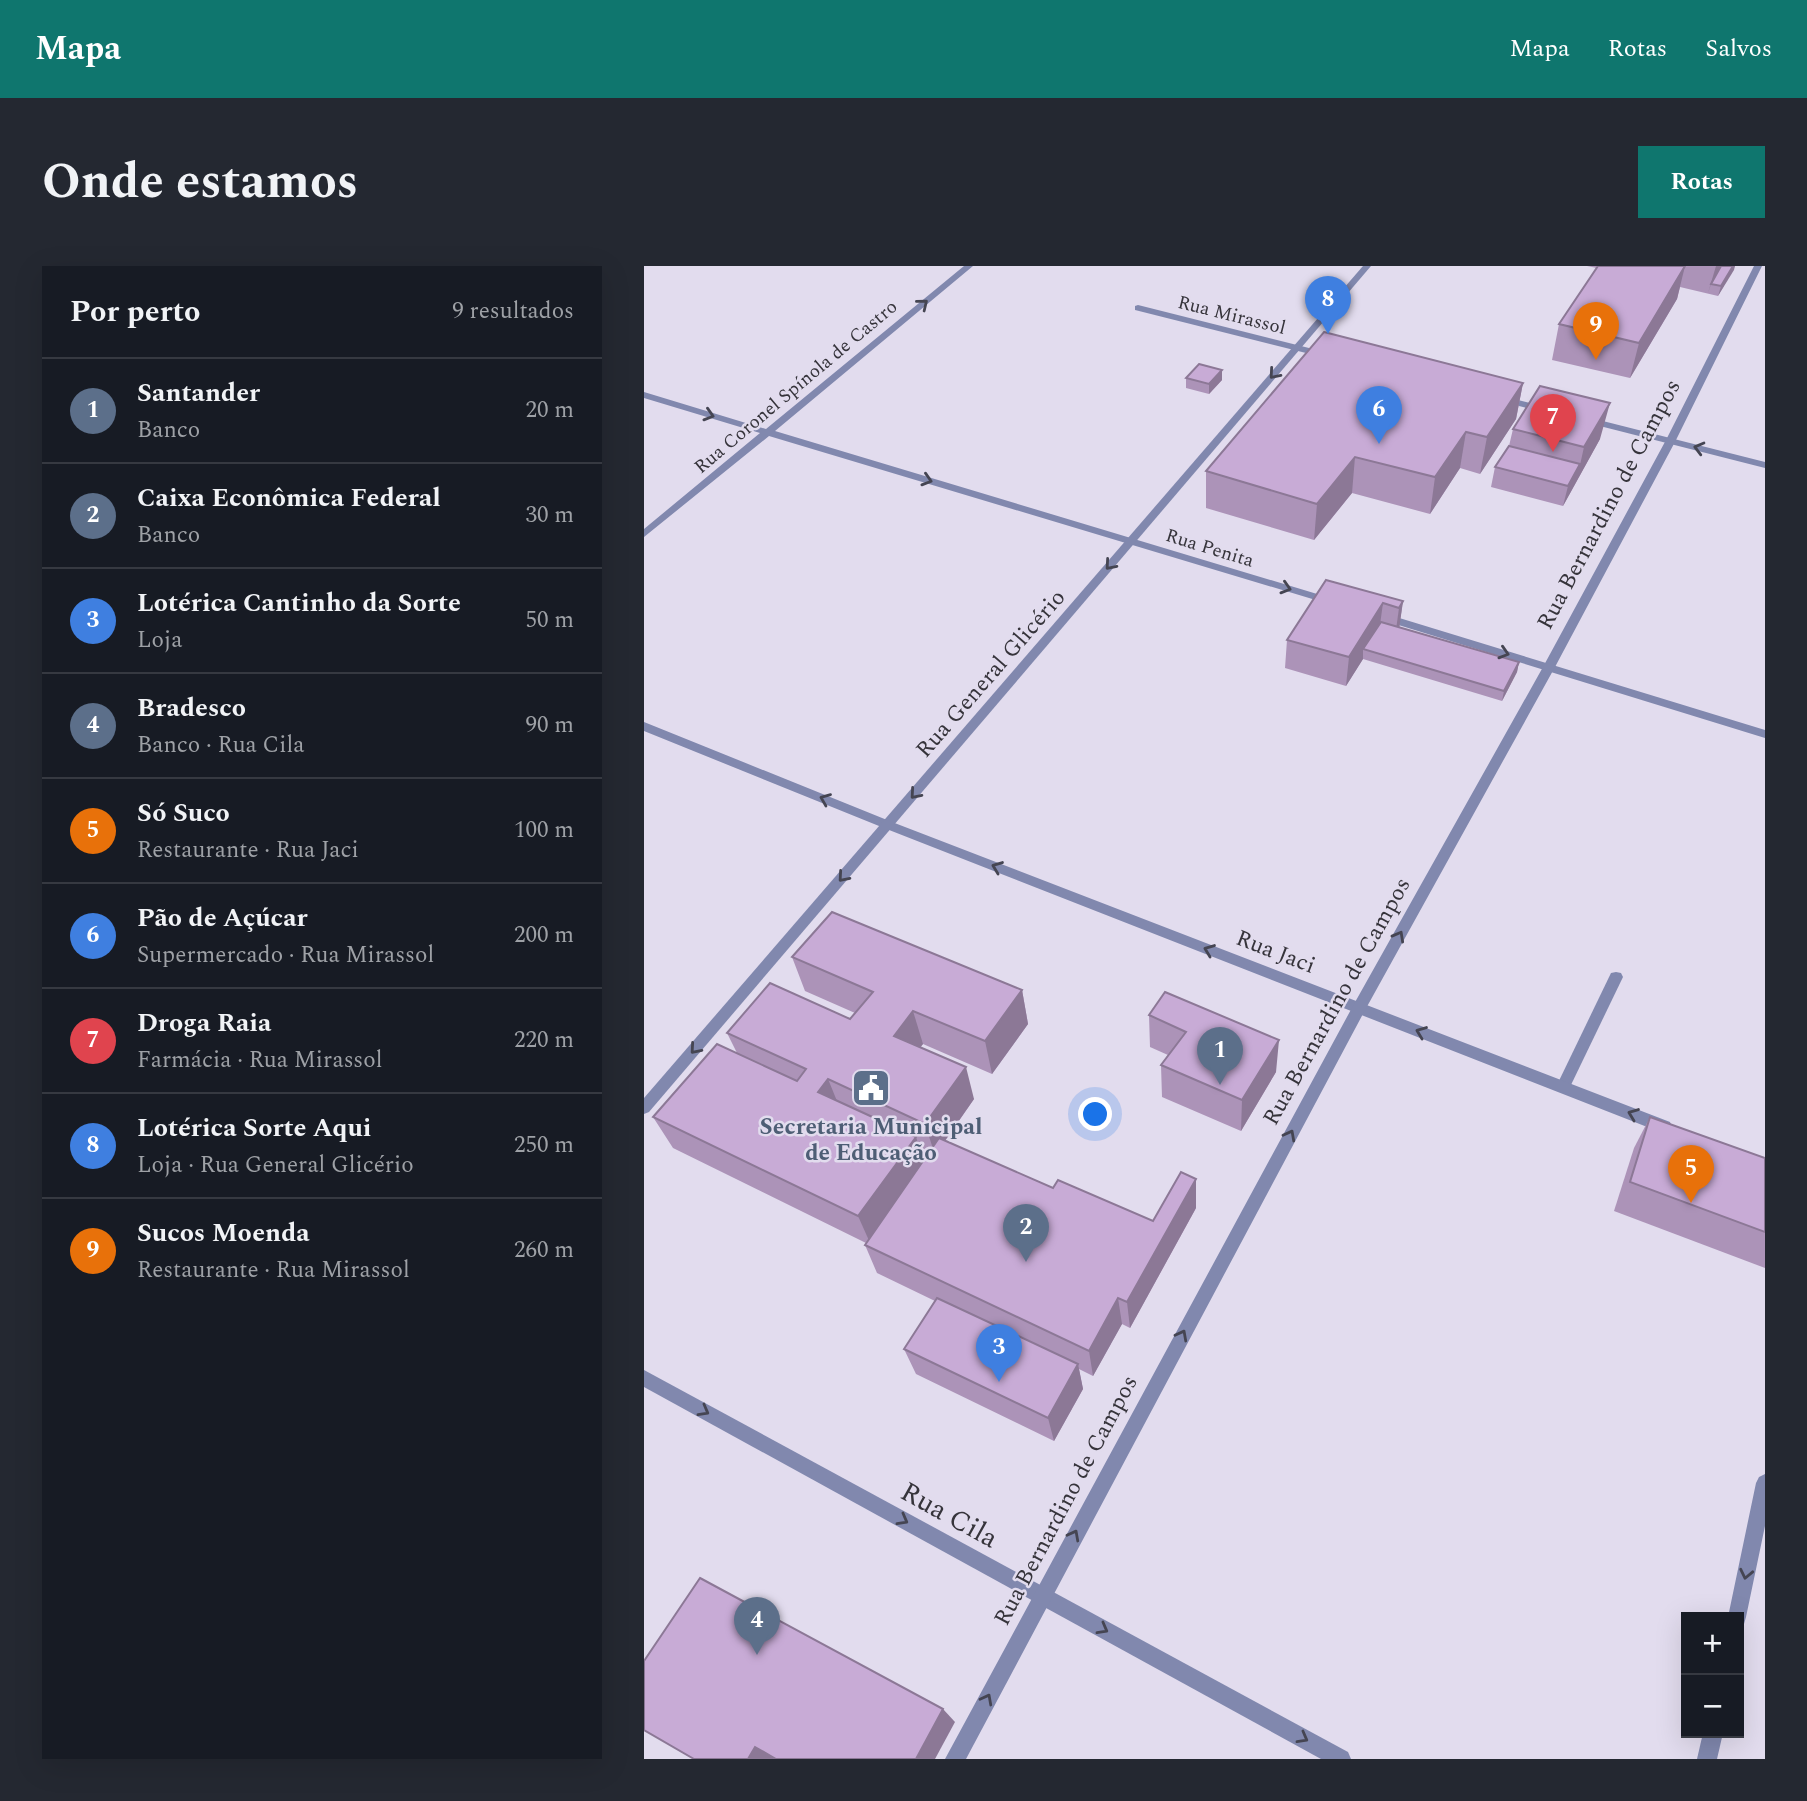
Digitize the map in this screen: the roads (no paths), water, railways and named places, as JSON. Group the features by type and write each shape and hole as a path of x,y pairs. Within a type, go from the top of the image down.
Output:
{"street":[{"name":"Rua Coronel Spínola de Castro","path":"644,534 969,266"},
{"name":"Rua General Glicério","path":"647,1101 888,825 1367,266"},
{"name":"Rua Bernardino de Campos","path":"955,1759 1359,1008 1549,667 1671,440 1758,266"},
{"name":"Rua Mirassol","path":"1138,309 1336,358"},
{"name":"Rua Penita","path":"644,395 1340,604"},
{"path":"1497,397 1564,414"},
{"path":"1577,417 1765,465"},
{"path":"1366,612 1765,734"},
{"name":"Rua Jaci","path":"644,726 888,825 1677,1132"},
{"path":"1563,1087 1616,978"},
{"name":"Rua Cila","path":"644,1378 1341,1759"},
{"path":"1738,1612 1765,1483"},
{"path":"1707,1759 1712,1738"}],"place":[{"name":"Lotérica Sorte Aqui","path":"1328,334"},
{"name":"Sucos Moenda","path":"1596,360"},
{"name":"Pão de Açúcar","path":"1379,444"},
{"name":"Droga Raia","path":"1553,452"},
{"name":"Santander","path":"1220,1085"},
{"name":"Secretaria Municipal de Educação","path":"871,1088"},
{"name":"Só Suco","path":"1691,1203"},
{"name":"Caixa Econômica Federal","path":"1026,1262"},
{"name":"Lotérica Cantinho da Sorte","path":"999,1382"},
{"name":"Bradesco","path":"757,1655"}]}
